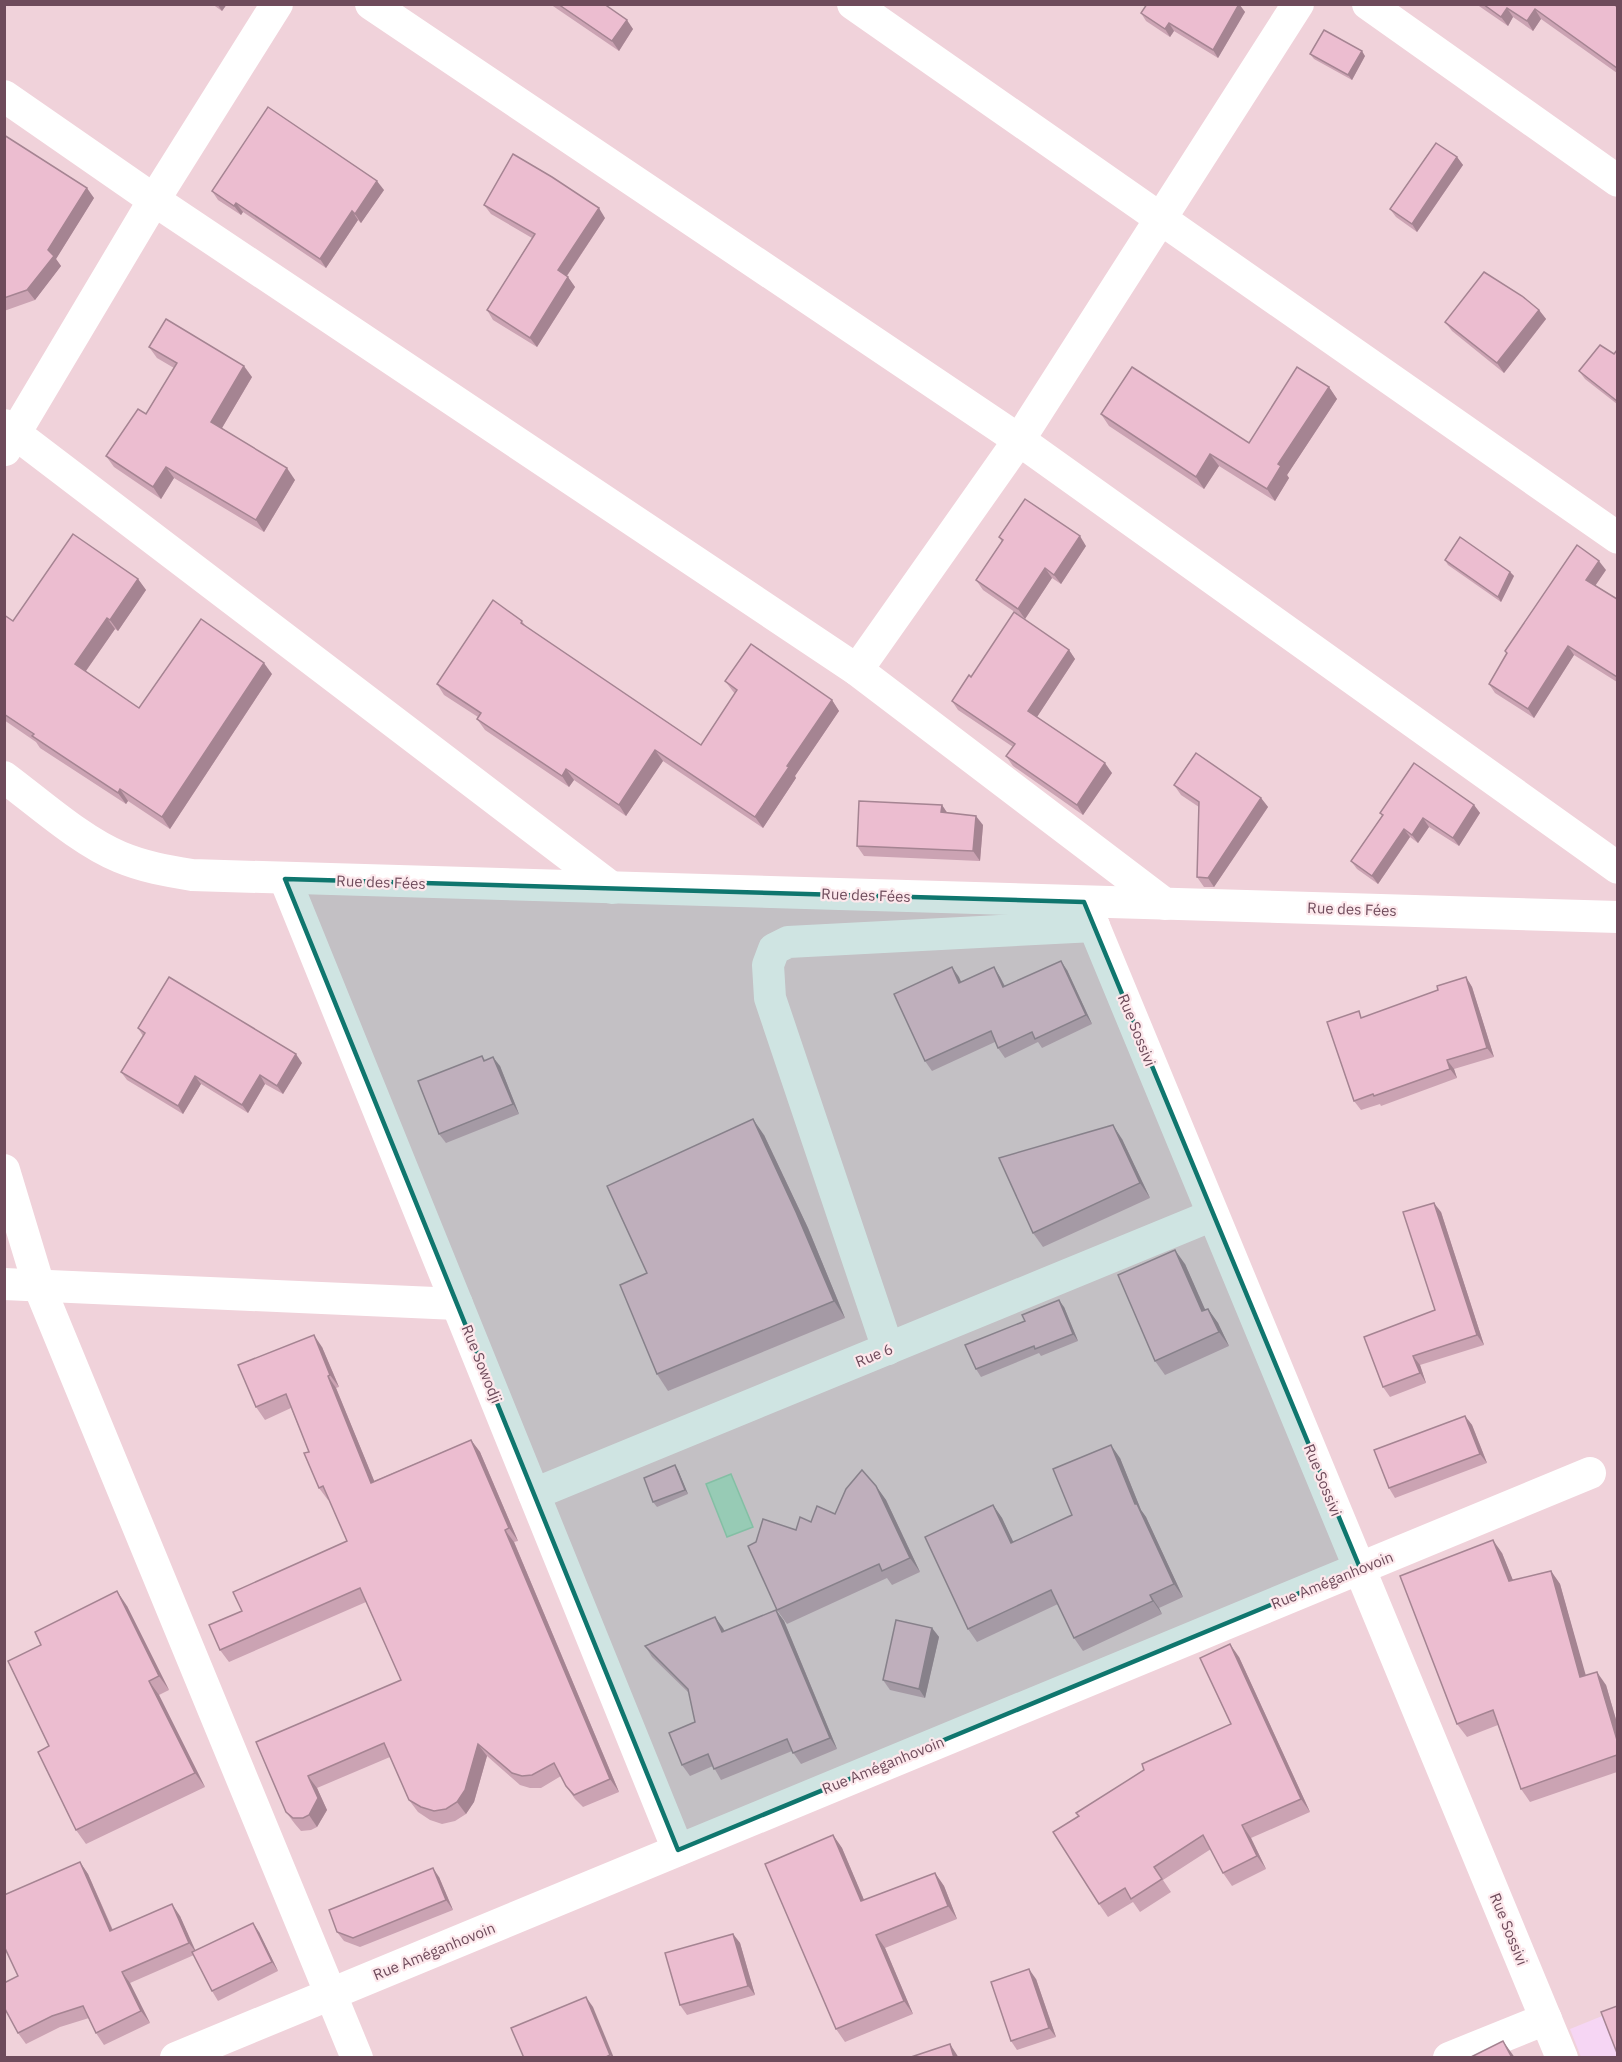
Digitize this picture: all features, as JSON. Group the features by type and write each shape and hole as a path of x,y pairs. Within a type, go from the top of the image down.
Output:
{"street":[{"path":"277,4 8,436 612,888"},
{"path":"371,4 1020,440 1617,868"},
{"path":"853,4 1617,538"},
{"path":"856,670 1020,440 1298,4"},
{"path":"1368,4 1617,181"},
{"path":"4,96 154,200 856,670 1165,904"},
{"name":"Rue des Fées","path":"4,777 85,837 118,856 153,869 192,875 612,888 1089,914 1165,904 1617,917"},
{"name":"Rue Sowodji","path":"285,879 678,1850"},
{"path":"888,1349 770,998 768,965 774,949 788,942 1089,914"},
{"name":"Rue Sossivi","path":"1089,914 1562,2058"},
{"path":"4,1170 39,1286 357,2058"},
{"name":"Rue 6","path":"534,1494 1214,1215"},
{"path":"4,1284 458,1304"},
{"name":"Rue Améganhovoin","path":"176,2058 1590,1473"},
{"path":"1449,2058 1545,2019"}],"highlighted area":[{"path":"285,879 1084,902 1360,1568 678,1850"}],"shaded area":[{"path":"5,5 1617,5 1617,2057 5,2057"},
{"path":"731,1474 753,1527 727,1537 706,1484"},
{"path":"1617,2010 1617,2057 1581,2057 1570,2029"}],"building":[{"path":"558,4 604,4 627,20 612,41"},
{"path":"1147,4 1239,4 1213,50 1169,23 1165,29 1141,13"},
{"path":"1483,4 1614,4 1617,7 1617,68 1535,9 1527,21 1507,8 1501,17"},
{"path":"1324,30 1362,51 1348,75 1310,54"},
{"path":"268,107 377,181 355,214 352,211 320,259 236,203 234,206 212,191"},
{"path":"4,135 87,188 48,250 54,256 27,290 4,298"},
{"path":"1436,143 1457,157 1412,224 1390,209"},
{"path":"513,154 599,208 558,270 568,277 530,338 487,310 535,234 484,205"},
{"path":"1484,272 1522,296 1539,310 1497,363 1445,322"},
{"path":"166,319 244,366 211,422 287,468 256,520 166,467 153,487 106,456 138,409 146,414 177,363 149,347"},
{"path":"1600,345 1614,354 1617,350 1617,401 1579,371"},
{"path":"1132,367 1249,443 1297,367 1329,387 1278,464 1281,466 1267,489 1210,454 1196,477 1101,414"},
{"path":"1025,499 1080,536 1054,575 1045,568 1018,609 976,580 1003,540 999,537"},
{"path":"73,534 138,579 110,620 107,618 75,664 139,708 201,619 264,663 162,817 120,789 118,793 32,736 34,734 4,714 4,615 13,621"},
{"path":"1460,537 1510,572 1498,597 1445,560"},
{"path":"1577,545 1599,561 1586,580 1617,599 1617,677 1568,646 1528,709 1489,684 1507,653 1505,651"},
{"path":"493,600 522,621 521,623 701,745 737,690 725,681 751,644 832,700 755,817 655,750 619,805 566,769 562,776 477,719 481,713 437,684"},
{"path":"1014,612 1069,650 1028,711 1105,763 1077,805 1006,756 1015,744 952,701 969,675 971,677"},
{"path":"1196,753 1261,798 1208,878 1197,877 1199,802 1174,785"},
{"path":"1414,763 1474,805 1453,838 1423,818 1412,835 1404,829 1372,876 1351,861 1383,815 1380,813"},
{"path":"859,801 942,805 941,812 976,816 973,851 857,846"},
{"path":"1061,961 1086,1015 1035,1039 1032,1032 998,1048 991,1031 925,1061 894,994 952,967 959,983 994,967 1003,987"},
{"path":"169,977 296,1054 277,1086 260,1075 242,1105 195,1076 178,1106 121,1072 145,1033 138,1028"},
{"path":"1466,977 1487,1048 1447,1060 1450,1069 1354,1101 1327,1022 1359,1011 1361,1018 1438,990 1437,986"},
{"path":"482,1056 484,1061 493,1057 513,1104 439,1134 418,1081"},
{"path":"753,1119 834,1301 657,1374 620,1285 647,1273 607,1186"},
{"path":"1113,1125 1140,1183 1033,1233 999,1158"},
{"path":"1434,1203 1477,1335 1413,1356 1420,1373 1383,1387 1364,1337 1435,1310 1403,1212"},
{"path":"1175,1250 1202,1311 1208,1309 1219,1332 1155,1361 1118,1275"},
{"path":"1059,1300 1073,1334 1035,1349 1034,1346 976,1369 965,1345 1025,1321 1022,1315"},
{"path":"314,1335 371,1483 471,1440 509,1528 505,1530 610,1779 574,1795 566,1786 554,1763 532,1775 522,1776 512,1773 478,1744 465,1790 457,1802 446,1809 434,1811 409,1800 384,1743 308,1776 318,1798 309,1815 303,1818 293,1818 286,1812 256,1742 401,1680 360,1588 220,1650 209,1625 242,1611 233,1592 347,1541 323,1486 319,1488 304,1453 309,1452 286,1394 256,1407 238,1365"},
{"path":"1465,1416 1480,1454 1389,1488 1374,1450"},
{"path":"1111,1445 1135,1504 1174,1584 1150,1595 1153,1601 1074,1638 1051,1590 968,1629 925,1537 993,1505 1011,1543 1072,1515 1053,1469"},
{"path":"675,1465 685,1490 653,1502 644,1478"},
{"path":"862,1470 876,1486 910,1558 882,1571 879,1564 777,1610 748,1546 756,1542 763,1519 796,1530 800,1517 811,1522 817,1506 835,1514 846,1489"},
{"path":"1493,1540 1509,1581 1551,1571 1580,1677 1597,1672 1617,1740 1617,1755 1521,1789 1493,1710 1457,1724 1400,1576"},
{"path":"117,1591 159,1676 149,1681 195,1773 76,1830 38,1752 49,1746 8,1661 41,1645 35,1632"},
{"path":"776,1610 830,1738 793,1753 787,1739 714,1769 708,1754 682,1765 669,1733 695,1722 688,1689 645,1646 715,1617 722,1632"},
{"path":"896,1620 932,1628 919,1689 883,1680"},
{"path":"1230,1644 1301,1799 1242,1825 1257,1856 1223,1873 1203,1835 1154,1867 1162,1879 1131,1899 1125,1888 1099,1904 1053,1832 1079,1816 1076,1813 1144,1770 1142,1764 1231,1724 1200,1658"},
{"path":"833,1835 861,1901 935,1873 948,1906 876,1935 904,2001 836,2029 765,1864"},
{"path":"80,1862 110,1931 172,1904 189,1943 122,1972 141,2011 96,2033 83,2006 52,2016 18,2033 4,2007 4,1983 18,1976 4,1946 4,1895"},
{"path":"433,1868 446,1900 353,1938 337,1932 329,1910"},
{"path":"253,1923 272,1962 212,1991 192,1952"},
{"path":"733,1934 748,1986 680,2005 665,1953"},
{"path":"1029,1969 1049,2028 1011,2041 991,1982"},
{"path":"586,1997 610,2055 604,2058 524,2058 511,2028"},
{"path":"1617,2006 1617,2053 1601,2012"},
{"path":"1503,2041 1512,2058 1469,2058"},
{"path":"950,2044 954,2058 908,2058"}]}
